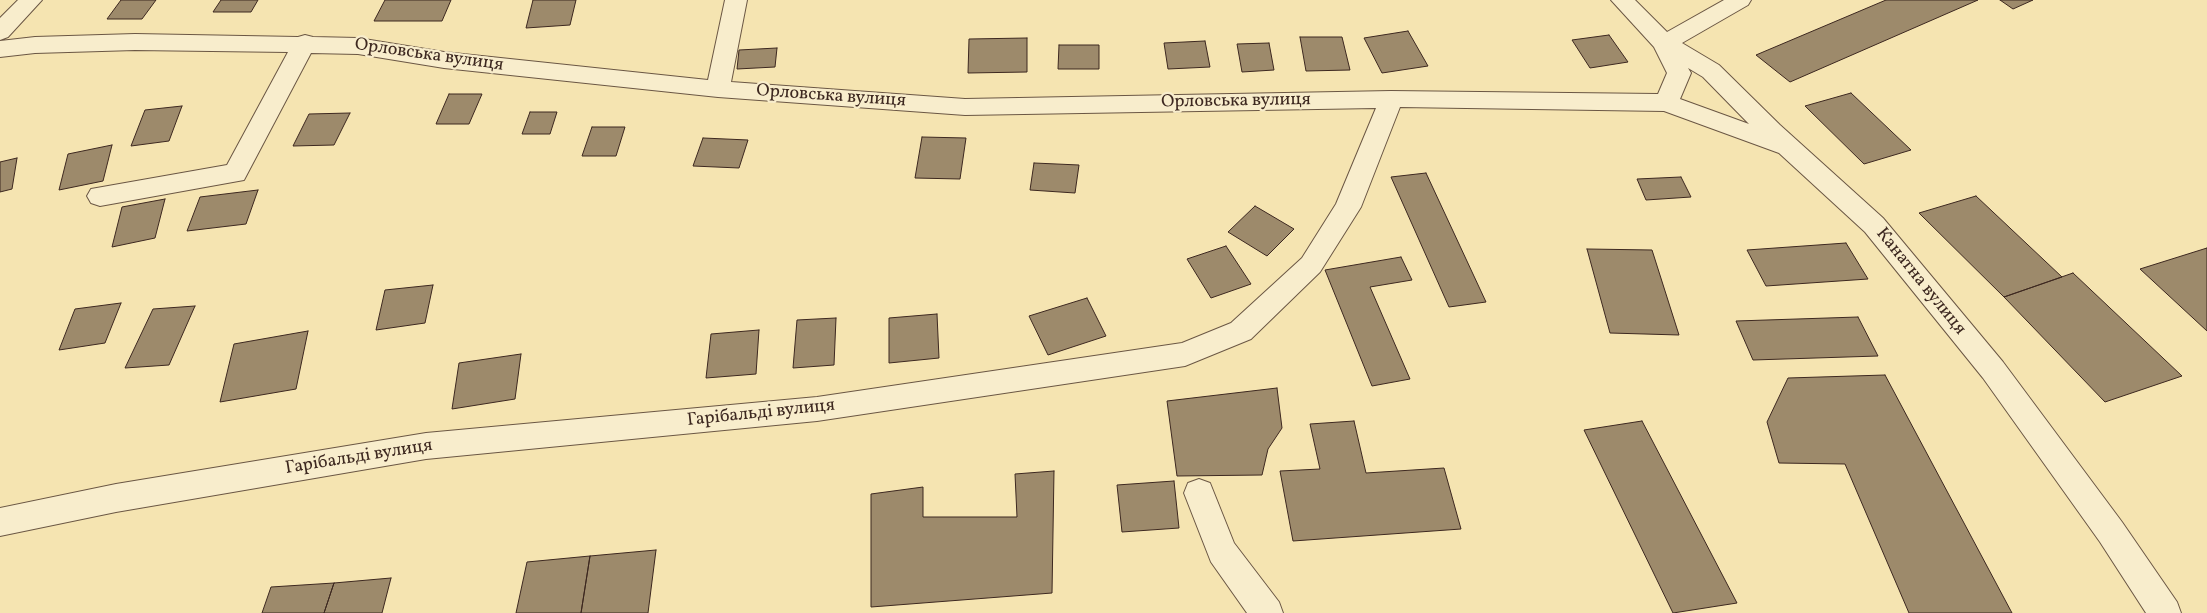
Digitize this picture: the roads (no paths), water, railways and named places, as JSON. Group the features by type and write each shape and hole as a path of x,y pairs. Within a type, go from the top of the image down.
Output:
{"street":[{"path":"0,32 31,0"},
{"path":"718,88 736,0"},
{"name":"Канатна вулиця","path":"1622,0 1664,42 1711,71 1790,148 1874,224 1993,370 2112,532 2165,613"},
{"path":"1666,103 1679,73 1664,42 1694,28 1740,0"},
{"name":"Орловська вулиця","path":"0,49 35,45 135,42 305,43 358,46 444,60 718,88 965,107 1391,99 1666,103 1790,148"},
{"path":"100,196 235,173 305,43"},
{"name":"Гарібальді вулиця","path":"0,522 116,498 426,446 817,409 1185,354 1241,331 1311,265 1348,207 1391,99"},
{"path":"1199,493 1222,552 1267,613"}]}
